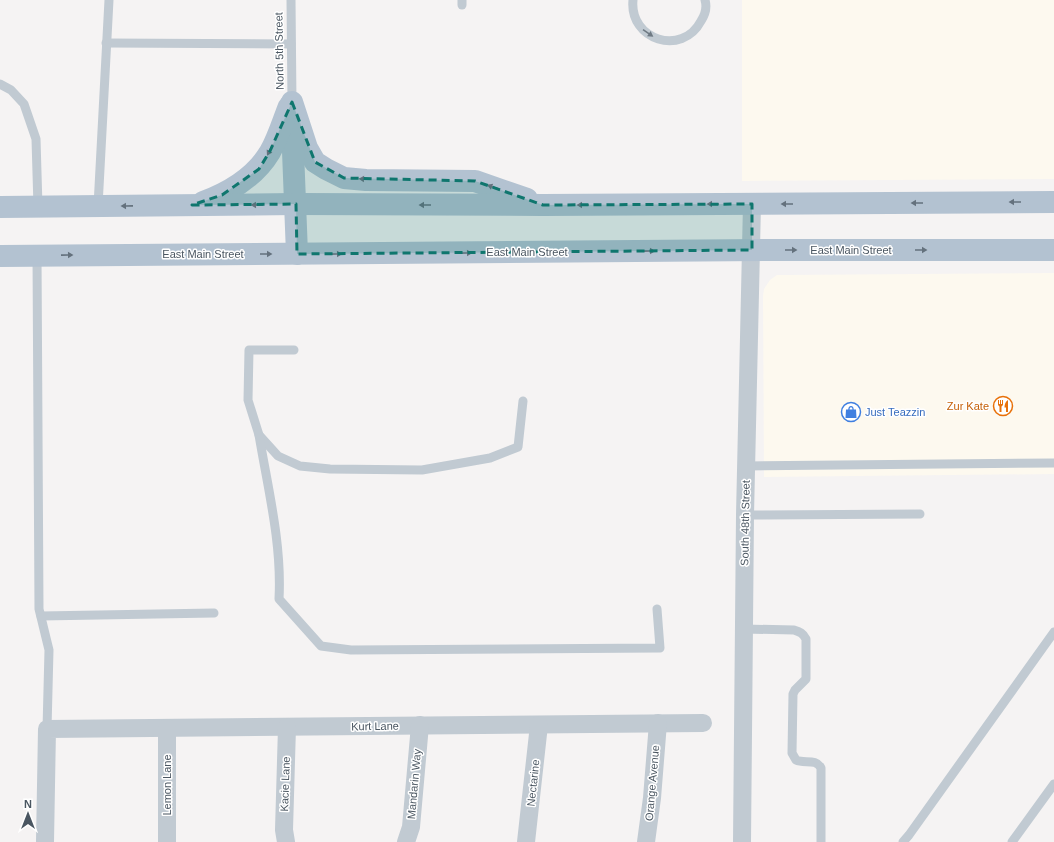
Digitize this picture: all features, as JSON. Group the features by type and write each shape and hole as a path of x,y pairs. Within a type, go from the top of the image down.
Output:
{"main road":[{"path":"192,206 222,195 259,169 270,151 292,102"},
{"path":"292,102 297,254"},
{"path":"292,102 307,148 315,162 344,178 366,180 475,181 543,205"},
{"path":"0,207 296,204 543,205 1054,202"},
{"name":"East Main Street","path":"0,256 752,250 1054,250"}],"street":[{"name":"South 48th Street","path":"742,842 745,515 752,204"},
{"name":"Orange Avenue","path":"646,842 652,798 658,723"},
{"name":"Kurt Lane","path":"47,728 704,723"},
{"name":"Nectarine","path":"526,842 539,724"},
{"name":"Mandarin Way","path":"406,842 411,827 420,725"},
{"name":"Kacie Lane","path":"286,842 284,830 287,726"},
{"path":"45,842 47,728"},
{"name":"Lemon Lane","path":"167,728 167,842"}],"lane":[{"path":"98,206 108,0"},
{"name":"North 5th Street","path":"291,0 292,102"},
{"path":"633,0 632,6 635,19 642,30 652,37 664,41 677,40 689,35 698,27 704,16 705,0"},
{"path":"106,43 291,44"},
{"path":"0,84 11,90 24,104 36,139 38,207"},
{"path":"38,255 39,609 49,650 47,728"},
{"path":"294,350 249,350 248,400 259,435 275,530 280,580 279,599 321,646 351,650 660,648 657,609"},
{"path":"259,435 278,456 300,466 330,469 422,470 490,458 518,447 523,401"},
{"path":"746,466 1054,464"},
{"path":"745,515 920,514"},
{"path":"41,616 214,613"},
{"path":"744,629 794,630 804,634 806,639 806,679 793,694 792,753 796,760 800,762 814,762 820,765 821,768 821,842"},
{"path":"903,842 1054,632"},
{"path":"1012,842 1054,784"}],"highlighted area":[{"path":"292,102 315,162 344,178 475,181 543,205 752,204 752,250 297,254 296,204 192,205 222,195 259,169 270,151"}],"shaded area":[{"path":"742,0 1054,0 1054,179 742,181"},
{"path":"1054,273 1054,474 764,477 763,296 764,289 770,280 777,275"}],"place":[{"name":"Zur Kate","path":"1003,406"},
{"name":"Just Teazzin","path":"851,412"}]}
